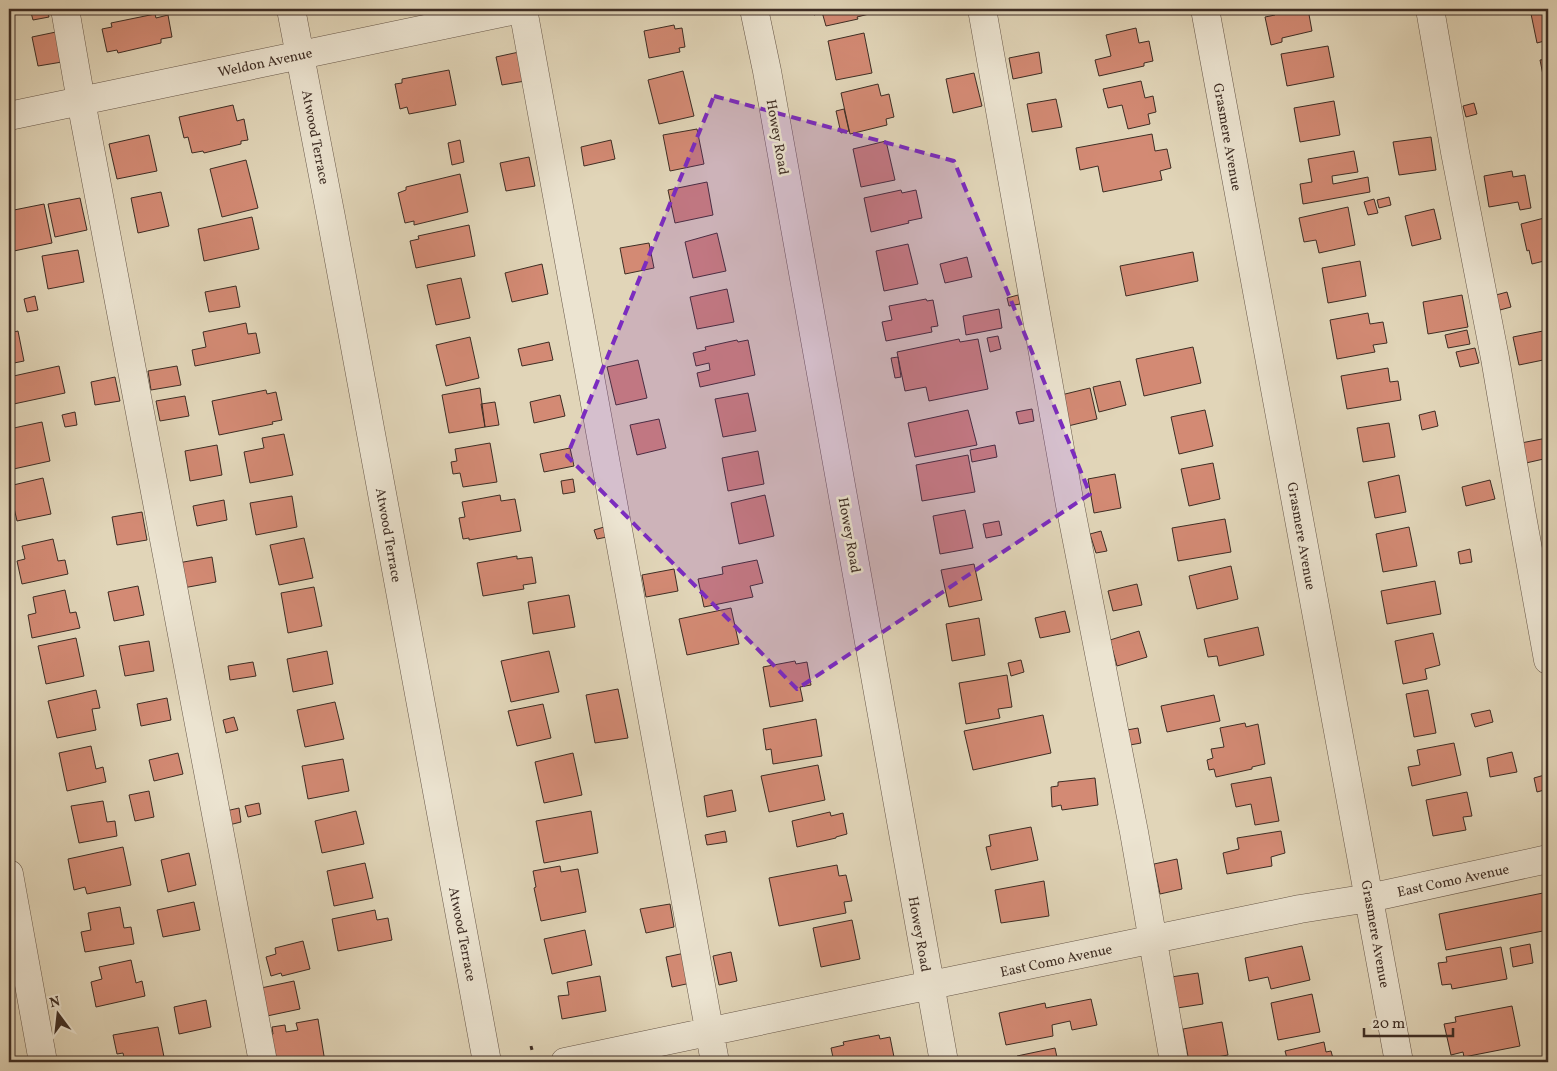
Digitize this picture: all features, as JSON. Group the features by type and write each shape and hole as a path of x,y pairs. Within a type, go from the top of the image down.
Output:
{"street":[{"path":"65,9 262,1062"},
{"name":"Atwood Terrace","path":"292,9 486,1062"},
{"path":"522,9 715,1062"},
{"name":"Weldon Avenue","path":"9,116 522,9"},
{"name":"Howey Road","path":"754,9 944,1062"},
{"path":"982,9 1070,505 1134,832 1174,1062"},
{"name":"Grasmere Avenue","path":"1204,9 1399,1062"},
{"path":"1430,9 1455,152 1495,358 1548,660"},
{"name":"East Como Avenue","path":"565,1062 1300,909 1369,898 1548,859"},
{"path":"9,874 43,1062"}],"highlighted area":[{"path":"714,96 954,161 1090,494 797,689 567,456"}],"building":[{"path":"30,9 47,9 49,17 33,20"},
{"path":"812,9 889,9 857,17 858,19 826,26 822,12 814,15"},
{"path":"1274,9 1308,9 1312,31 1282,38 1282,42 1271,45 1265,17 1275,15"},
{"path":"1530,9 1548,9 1548,40 1537,43"},
{"path":"155,14 156,18 168,15 172,37 161,39 161,43 118,53 117,50 107,52 102,29 112,27 111,23"},
{"path":"674,25 675,29 682,28 685,47 679,48 680,52 649,58 644,31"},
{"path":"1136,28 1139,43 1149,41 1153,61 1144,63 1144,66 1099,76 1095,60 1111,56 1106,35"},
{"path":"56,32 62,62 38,66 32,37"},
{"path":"864,33 872,73 836,80 828,41"},
{"path":"1328,46 1334,77 1287,86 1281,54"},
{"path":"519,52 525,81 502,85 496,57"},
{"path":"1039,52 1042,73 1013,79 1009,58"},
{"path":"1548,59 1548,90 1546,90 1540,60"},
{"path":"449,70 456,105 409,114 407,107 400,109 395,84 402,83 402,79"},
{"path":"683,71 694,116 659,124 648,80"},
{"path":"974,73 982,106 953,113 946,79"},
{"path":"1141,81 1145,98 1153,96 1156,112 1148,114 1150,124 1128,129 1122,105 1108,108 1103,89"},
{"path":"878,84 881,96 889,94 894,117 886,119 887,125 850,134 841,93"},
{"path":"1056,99 1062,127 1032,132 1027,104"},
{"path":"1334,101 1340,135 1300,142 1294,108"},
{"path":"1474,103 1477,114 1466,117 1463,106"},
{"path":"233,105 237,121 244,119 248,140 241,141 241,144 204,153 203,151 192,153 188,137 184,138 179,117"},
{"path":"844,109 849,131 841,133 836,111"},
{"path":"697,129 704,164 670,171 663,135"},
{"path":"1152,134 1155,151 1167,149 1171,168 1160,171 1162,180 1103,192 1098,166 1080,170 1076,148"},
{"path":"149,135 157,171 117,179 109,144"},
{"path":"1431,137 1436,170 1399,175 1393,142"},
{"path":"460,140 464,162 452,165 448,143"},
{"path":"611,140 615,159 584,166 581,147"},
{"path":"886,141 895,180 861,187 853,149"},
{"path":"1354,151 1358,172 1332,176 1333,184 1368,177 1370,192 1303,204 1300,184 1312,182 1308,159"},
{"path":"529,157 535,186 506,191 500,163"},
{"path":"246,160 258,208 222,217 210,169"},
{"path":"1512,171 1513,177 1525,175 1531,208 1520,210 1518,202 1489,207 1484,176"},
{"path":"460,174 468,212 414,225 414,221 405,223 398,193 406,190 406,187"},
{"path":"707,182 713,215 675,223 668,190"},
{"path":"901,190 902,193 916,190 922,218 871,232 864,198"},
{"path":"161,192 169,226 138,233 131,198"},
{"path":"1389,197 1391,205 1379,208 1377,200"},
{"path":"80,198 87,230 55,237 48,204"},
{"path":"1374,199 1378,213 1368,215 1364,202"},
{"path":"44,204 52,243 9,252 9,211"},
{"path":"1348,207 1355,245 1319,253 1316,240 1304,242 1299,218"},
{"path":"1434,209 1441,239 1412,246 1405,216"},
{"path":"252,217 259,249 204,261 198,229"},
{"path":"1548,217 1548,260 1532,264 1521,224"},
{"path":"469,225 475,256 416,268 410,241 419,239 418,236"},
{"path":"717,233 726,271 693,278 685,242"},
{"path":"649,243 654,268 625,274 620,248"},
{"path":"908,244 918,284 884,291 876,251"},
{"path":"78,250 84,282 48,289 42,256"},
{"path":"1193,252 1198,281 1126,296 1120,266"},
{"path":"967,257 972,277 945,283 940,264"},
{"path":"1360,261 1366,296 1328,303 1322,268"},
{"path":"542,264 548,294 512,302 505,273"},
{"path":"461,278 470,318 436,325 427,285"},
{"path":"236,286 240,307 209,312 205,292"},
{"path":"727,289 734,322 697,329 690,297"},
{"path":"1507,292 1511,307 1500,310 1496,295"},
{"path":"1018,295 1020,304 1009,306 1007,298"},
{"path":"1462,295 1468,327 1428,334 1423,302"},
{"path":"35,296 38,310 27,312 24,299"},
{"path":"926,299 927,301 933,300 938,326 931,327 932,332 886,341 882,322 892,320 889,306"},
{"path":"999,309 1002,328 966,335 963,316"},
{"path":"1368,313 1370,324 1383,322 1387,343 1373,345 1375,352 1337,359 1330,320"},
{"path":"246,323 248,334 256,333 260,353 195,366 192,350 206,347 203,332"},
{"path":"1467,330 1470,344 1448,348 1445,335"},
{"path":"18,331 24,361 9,364 9,333"},
{"path":"1543,331 1548,359 1519,365 1513,337"},
{"path":"998,336 1001,349 990,352 987,338"},
{"path":"470,337 479,378 446,386 436,345"},
{"path":"959,339 960,342 978,339 988,389 929,401 926,387 905,391 897,352"},
{"path":"737,340 738,342 748,340 755,375 700,387 697,373 710,370 709,363 696,366 693,353 706,350 705,347"},
{"path":"549,342 553,360 522,366 518,349"},
{"path":"1193,347 1201,383 1144,396 1136,359"},
{"path":"1475,348 1479,363 1460,367 1456,352"},
{"path":"898,357 901,377 895,378 891,358"},
{"path":"638,360 647,398 616,405 607,367"},
{"path":"59,366 65,393 9,405 9,377"},
{"path":"177,366 181,385 151,390 148,371"},
{"path":"1388,368 1390,382 1398,381 1401,400 1347,409 1341,376"},
{"path":"115,377 120,401 95,405 91,382"},
{"path":"1120,381 1126,405 1099,412 1093,387"},
{"path":"480,388 485,427 449,433 442,395"},
{"path":"1090,388 1097,419 1068,426 1061,395"},
{"path":"266,390 267,394 276,392 282,420 272,422 273,424 219,435 212,401"},
{"path":"748,393 756,431 723,437 715,399"},
{"path":"560,395 565,416 534,423 530,402"},
{"path":"185,396 189,416 160,421 156,401"},
{"path":"495,402 499,425 485,427 481,404"},
{"path":"1032,409 1034,421 1019,424 1016,412"},
{"path":"968,410 977,445 915,457 908,423"},
{"path":"1205,410 1213,446 1179,454 1171,417"},
{"path":"1435,411 1438,426 1422,430 1419,415"},
{"path":"75,412 77,425 65,427 62,415"},
{"path":"659,419 666,448 637,455 630,425"},
{"path":"42,422 50,461 9,470 9,429"},
{"path":"1389,423 1395,457 1363,462 1357,428"},
{"path":"284,434 293,475 250,483 244,452 264,448 262,438"},
{"path":"1547,438 1548,458 1526,463 1521,443"},
{"path":"490,443 497,482 463,487 460,473 453,474 451,462 457,461 455,449"},
{"path":"217,445 222,475 190,481 185,451"},
{"path":"995,445 997,457 972,462 970,450"},
{"path":"570,448 574,466 544,472 540,454"},
{"path":"758,451 764,484 728,491 722,458"},
{"path":"968,455 975,492 922,501 916,465"},
{"path":"1213,463 1220,499 1189,506 1181,469"},
{"path":"1115,474 1121,508 1094,513 1088,479"},
{"path":"1399,475 1406,512 1375,518 1368,482"},
{"path":"43,478 51,514 17,521 9,486"},
{"path":"573,479 575,492 563,494 561,481"},
{"path":"1490,480 1495,499 1466,506 1462,487"},
{"path":"500,495 501,501 515,499 521,531 469,540 469,538 463,539 459,518 465,517 462,502"},
{"path":"765,495 774,536 739,544 731,503"},
{"path":"292,496 297,527 256,535 250,503"},
{"path":"224,500 227,520 197,526 193,506"},
{"path":"965,510 973,548 940,554 933,516"},
{"path":"142,512 147,540 117,545 112,517"},
{"path":"1225,519 1231,552 1178,561 1172,528"},
{"path":"999,521 1002,535 986,538 983,524"},
{"path":"604,527 607,537 597,539 594,530"},
{"path":"1409,527 1417,566 1383,572 1376,534"},
{"path":"1101,531 1107,551 1096,553 1090,534"},
{"path":"304,538 313,578 279,585 270,545"},
{"path":"53,539 58,561 65,560 68,574 22,584 17,561 25,559 22,546"},
{"path":"1470,549 1472,562 1460,564 1458,552"},
{"path":"517,556 517,559 532,557 536,583 523,585 524,589 483,596 477,563"},
{"path":"212,557 216,582 183,588 178,563"},
{"path":"757,560 763,583 750,586 753,597 704,607 698,579 723,574 722,567"},
{"path":"974,564 982,600 949,607 941,570"},
{"path":"1231,566 1238,599 1197,609 1189,576"},
{"path":"674,569 678,591 646,597 642,575"},
{"path":"1435,581 1441,614 1387,624 1381,591"},
{"path":"1137,584 1142,605 1113,611 1108,591"},
{"path":"138,586 144,615 114,621 108,592"},
{"path":"314,587 322,626 288,633 281,593"},
{"path":"65,590 70,613 76,612 80,628 32,638 28,615 36,613 33,597"},
{"path":"569,595 575,627 533,634 528,602"},
{"path":"731,608 739,644 687,655 679,619"},
{"path":"1065,611 1070,632 1040,638 1035,618"},
{"path":"979,618 985,655 952,661 946,624"},
{"path":"1258,627 1264,655 1219,666 1217,656 1208,657 1204,639"},
{"path":"1139,631 1147,657 1117,666 1110,640"},
{"path":"1433,633 1440,665 1425,669 1427,679 1403,684 1395,641"},
{"path":"76,638 84,676 46,684 38,646"},
{"path":"149,641 154,671 125,676 119,646"},
{"path":"327,651 333,684 293,692 287,659"},
{"path":"549,651 559,692 511,702 501,661"},
{"path":"1021,660 1024,672 1011,676 1008,663"},
{"path":"795,661 796,664 807,662 811,685 800,687 803,701 770,707 763,667"},
{"path":"253,662 256,676 230,680 228,666"},
{"path":"1007,675 1012,707 998,709 1000,718 966,724 959,683"},
{"path":"618,689 628,738 595,743 586,695"},
{"path":"96,690 100,708 92,709 96,730 57,738 48,701"},
{"path":"1428,690 1436,733 1414,737 1406,694"},
{"path":"1214,695 1220,721 1167,732 1161,706"},
{"path":"167,698 171,720 141,726 137,704"},
{"path":"335,702 344,739 305,747 297,710"},
{"path":"543,704 551,738 517,746 508,711"},
{"path":"1490,710 1493,722 1475,727 1471,714"},
{"path":"1043,715 1051,753 973,770 964,731"},
{"path":"234,717 238,730 226,733 223,720"},
{"path":"816,719 822,756 773,764 771,749 766,750 763,729"},
{"path":"1245,723 1246,727 1258,724 1265,764 1216,777 1214,769 1209,770 1207,760 1213,758 1211,749 1224,747 1220,728"},
{"path":"1138,728 1141,743 1130,745 1127,730"},
{"path":"1454,743 1461,775 1412,786 1408,767 1420,765 1417,750"},
{"path":"91,746 96,769 103,767 106,782 67,791 59,753"},
{"path":"1512,752 1517,772 1490,777 1487,758"},
{"path":"178,753 183,774 154,781 149,760"},
{"path":"573,753 582,795 544,803 535,762"},
{"path":"343,759 349,791 308,799 302,766"},
{"path":"818,765 825,800 769,812 761,776"},
{"path":"1548,774 1548,789 1537,792 1534,778"},
{"path":"1271,777 1279,821 1255,825 1251,804 1236,807 1231,784"},
{"path":"1095,778 1098,805 1062,810 1061,805 1052,807 1051,787 1058,786 1058,782"},
{"path":"732,790 736,811 707,817 704,796"},
{"path":"149,791 154,817 135,821 129,795"},
{"path":"1467,792 1472,816 1463,817 1466,830 1433,836 1426,800"},
{"path":"103,801 107,822 115,821 117,836 79,843 71,806"},
{"path":"259,803 261,814 248,817 245,806"},
{"path":"239,808 241,822 229,825 226,811"},
{"path":"356,811 364,844 322,853 315,821"},
{"path":"591,811 598,853 544,863 536,821"},
{"path":"830,812 831,816 843,813 847,834 797,847 792,821"},
{"path":"1031,827 1038,860 991,870 986,847 991,846 989,835"},
{"path":"725,831 727,842 707,845 705,835"},
{"path":"1281,831 1285,853 1271,857 1272,866 1227,874 1223,853 1239,849 1237,838"},
{"path":"123,847 131,885 87,894 85,887 74,890 68,859"},
{"path":"189,853 196,885 168,892 161,860"},
{"path":"1177,859 1182,889 1160,894 1154,864"},
{"path":"365,863 373,898 334,906 327,871"},
{"path":"837,865 839,876 846,875 852,901 844,902 846,913 779,926 769,878"},
{"path":"560,866 561,872 578,869 586,912 541,921 534,888 536,887 533,871"},
{"path":"1044,881 1049,916 1001,923 995,890"},
{"path":"1548,892 1548,930 1446,950 1439,914"},
{"path":"194,902 200,930 163,937 157,910"},
{"path":"670,904 674,927 646,933 640,909"},
{"path":"120,907 124,928 131,927 134,944 85,952 81,932 91,930 88,913"},
{"path":"375,910 377,920 388,918 392,940 338,951 332,919"},
{"path":"852,920 860,959 821,967 813,928"},
{"path":"585,930 592,965 552,974 544,939"},
{"path":"303,941 310,969 282,976 281,973 271,976 266,957 276,954 275,948"},
{"path":"1530,944 1533,963 1513,967 1510,948"},
{"path":"1302,946 1310,980 1271,989 1268,977 1249,981 1245,958"},
{"path":"1501,947 1507,979 1452,989 1451,984 1442,985 1438,963 1447,962 1446,957"},
{"path":"731,952 737,981 719,985 713,956"},
{"path":"685,953 691,983 672,987 666,957"},
{"path":"131,960 136,983 142,981 145,996 96,1007 91,982 102,979 99,967"},
{"path":"1198,973 1203,1004 1177,1008 1171,977"},
{"path":"600,976 606,1011 562,1019 558,996 569,995 567,982"},
{"path":"294,981 300,1009 267,1016 261,988"},
{"path":"1312,994 1320,1032 1278,1040 1271,1003"},
{"path":"1091,999 1097,1025 1072,1030 1070,1021 1052,1025 1053,1036 1006,1045 999,1013 1045,1003 1046,1008"},
{"path":"206,1000 211,1027 179,1034 174,1007"},
{"path":"1512,1006 1520,1046 1464,1057 1463,1052 1451,1055 1444,1024 1456,1022 1455,1017"},
{"path":"318,1019 325,1062 274,1062 269,1035 273,1034 272,1027 285,1025 286,1032 298,1030 296,1023"},
{"path":"1222,1022 1228,1055 1189,1062 1183,1029"},
{"path":"158,1027 165,1062 125,1062 123,1053 117,1054 113,1035"},
{"path":"879,1035 880,1039 890,1037 895,1062 834,1062 831,1048 844,1045 843,1042"},
{"path":"1324,1042 1326,1052 1331,1051 1334,1062 1288,1062 1285,1051"},
{"path":"1055,1048 1058,1062 1018,1062 1017,1056"}]}
